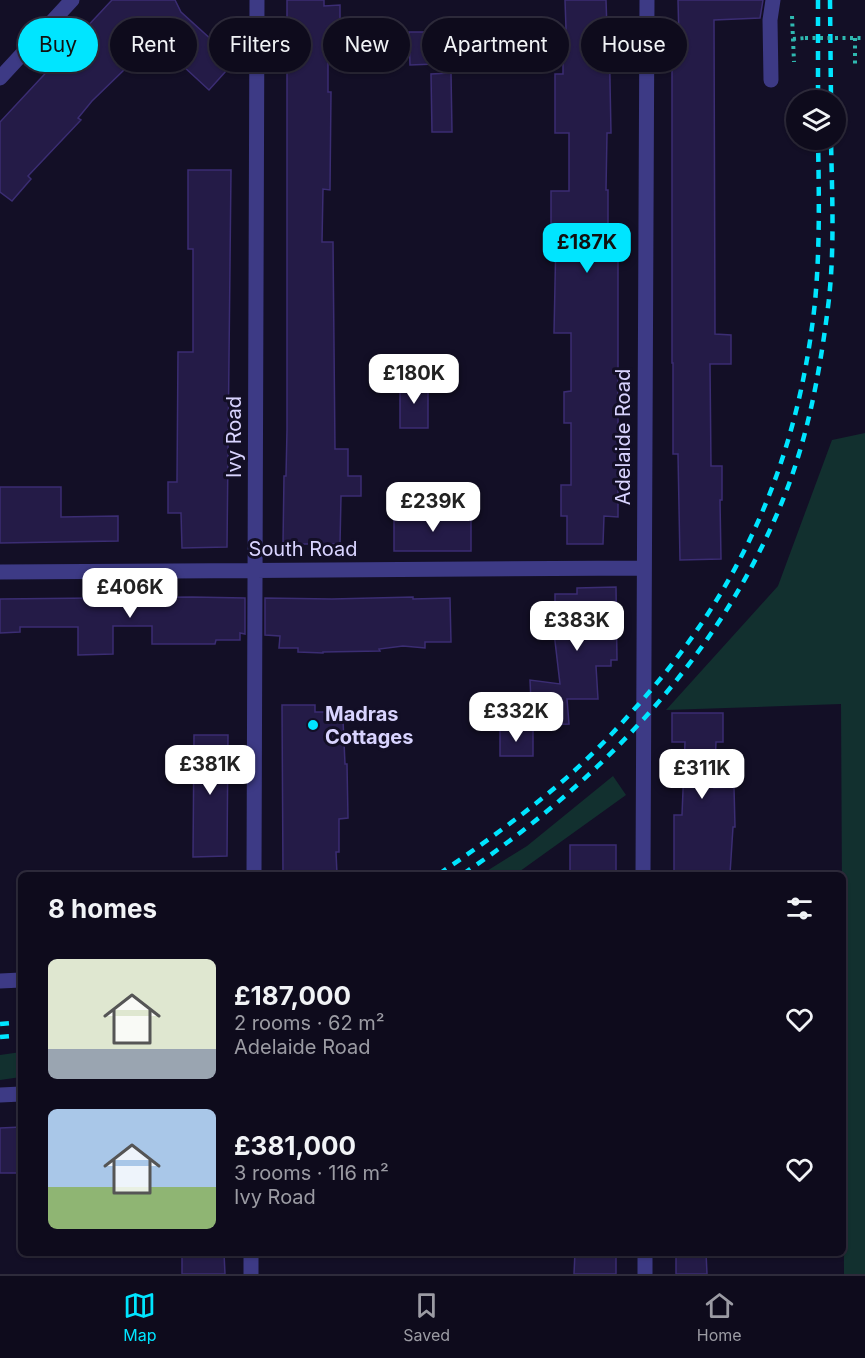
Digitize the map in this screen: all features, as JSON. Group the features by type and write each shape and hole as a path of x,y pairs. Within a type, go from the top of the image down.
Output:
{"street":[{"path":"0,78 72,0"},
{"name":"Ivy Road","path":"254,872 258,0"},
{"name":"Adelaide Road","path":"643,872 646,0"},
{"path":"771,80 770,21 773,0"},
{"name":"South Road","path":"0,572 643,568"},
{"path":"0,981 18,980"},
{"path":"0,1095 18,1094"},
{"path":"251,1256 251,1274"},
{"path":"645,1256 645,1274"}],"path":[{"path":"794,18 794,62"},
{"path":"855,38 855,65"},
{"path":"793,39 865,38"}],"green space":[{"path":"865,433 865,1274 844,1274 844,1256 846,1256 846,872 842,872 841,704 666,710 778,586 832,440"},
{"path":"613,776 626,795 519,872 485,872 527,846"},
{"path":"18,1052 18,1077 0,1080 0,1055"}],"building":[{"path":"112,0 175,0 181,12 188,18 110,18 110,72 122,72 92,101 78,118 81,120 28,176 31,179 12,201 0,192 0,122 47,72 98,72 98,18 95,18"},
{"path":"287,0 324,0 324,6 340,5 340,18 323,18 323,72 328,72 328,92 331,92 330,190 323,189 322,242 333,242 335,449 348,449 348,476 361,476 361,496 341,496 340,544 283,544 287,430 287,72 311,72 311,18 287,18"},
{"path":"565,0 606,0 607,18 581,18 581,72 610,72 611,133 607,133 606,190 608,190 608,254 618,254 618,517 604,516 603,544 567,544 567,516 561,516 561,485 571,485 571,423 564,423 564,392 571,391 571,333 554,333 556,236 551,236 551,191 569,191 569,133 555,133 555,74 569,72 569,18 566,18"},
{"path":"678,0 763,0 760,18 714,20 715,334 731,335 731,364 710,364 711,466 722,466 721,559 680,560 678,454 673,454 672,72 687,72 687,18 678,18"},
{"path":"197,27 209,37 209,72 225,72 209,90 190,72 197,72"},
{"path":"410,32 422,32 422,65 410,65"},
{"path":"451,73 452,132 432,132 431,74"},
{"path":"188,170 231,170 227,547 182,548 181,513 168,513 168,482 177,482 178,352 193,352 193,249 188,249"},
{"path":"400,382 428,382 428,428 400,428"},
{"path":"0,487 61,487 61,517 118,516 118,541 0,543"},
{"path":"394,515 471,515 471,551 394,551"},
{"path":"616,587 617,660 611,660 611,666 596,666 598,699 567,699 569,724 532,725 530,680 560,684 553,624 555,624 555,594 577,594 577,588"},
{"path":"413,597 413,599 450,598 451,642 425,642 425,648 403,646 379,649 380,651 323,653 298,652 298,648 279,648 280,636 265,635 265,598"},
{"path":"245,598 245,634 240,633 240,640 216,640 215,644 152,644 152,626 113,626 113,654 78,655 78,627 20,627 20,632 0,633 0,599"},
{"path":"282,705 315,705 315,712 331,712 331,720 343,720 348,818 339,819 337,872 283,872"},
{"path":"672,713 723,713 723,742 716,742 714,788 734,787 735,827 733,827 730,872 674,872 674,815 682,815 685,742 672,742"},
{"path":"500,730 533,730 533,756 500,756"},
{"path":"194,735 228,735 227,856 193,857"},
{"path":"570,845 616,845 616,872 570,872"},
{"path":"18,1127 18,1173 0,1173 0,1128"},
{"path":"182,1256 224,1256 225,1274 182,1274"},
{"path":"575,1256 616,1256 616,1274 574,1274"},
{"path":"676,1256 706,1256 707,1274 676,1274"}],"railway":[{"path":"818,0 818,90"},
{"path":"830,0 831,90"},
{"path":"442,872 537,802 601,745 668,669 702,623 732,574 757,524 778,472 794,418 807,361 818,262 818,150"},
{"path":"466,872 514,838 563,798 652,710 692,661 727,609 758,554 784,497 800,451 817,379 832,265 831,150"},
{"path":"0,1024 18,1022"},
{"path":"0,1037 18,1035"}],"place":[{"name":"Madras Cottages","path":"313,725"}]}
